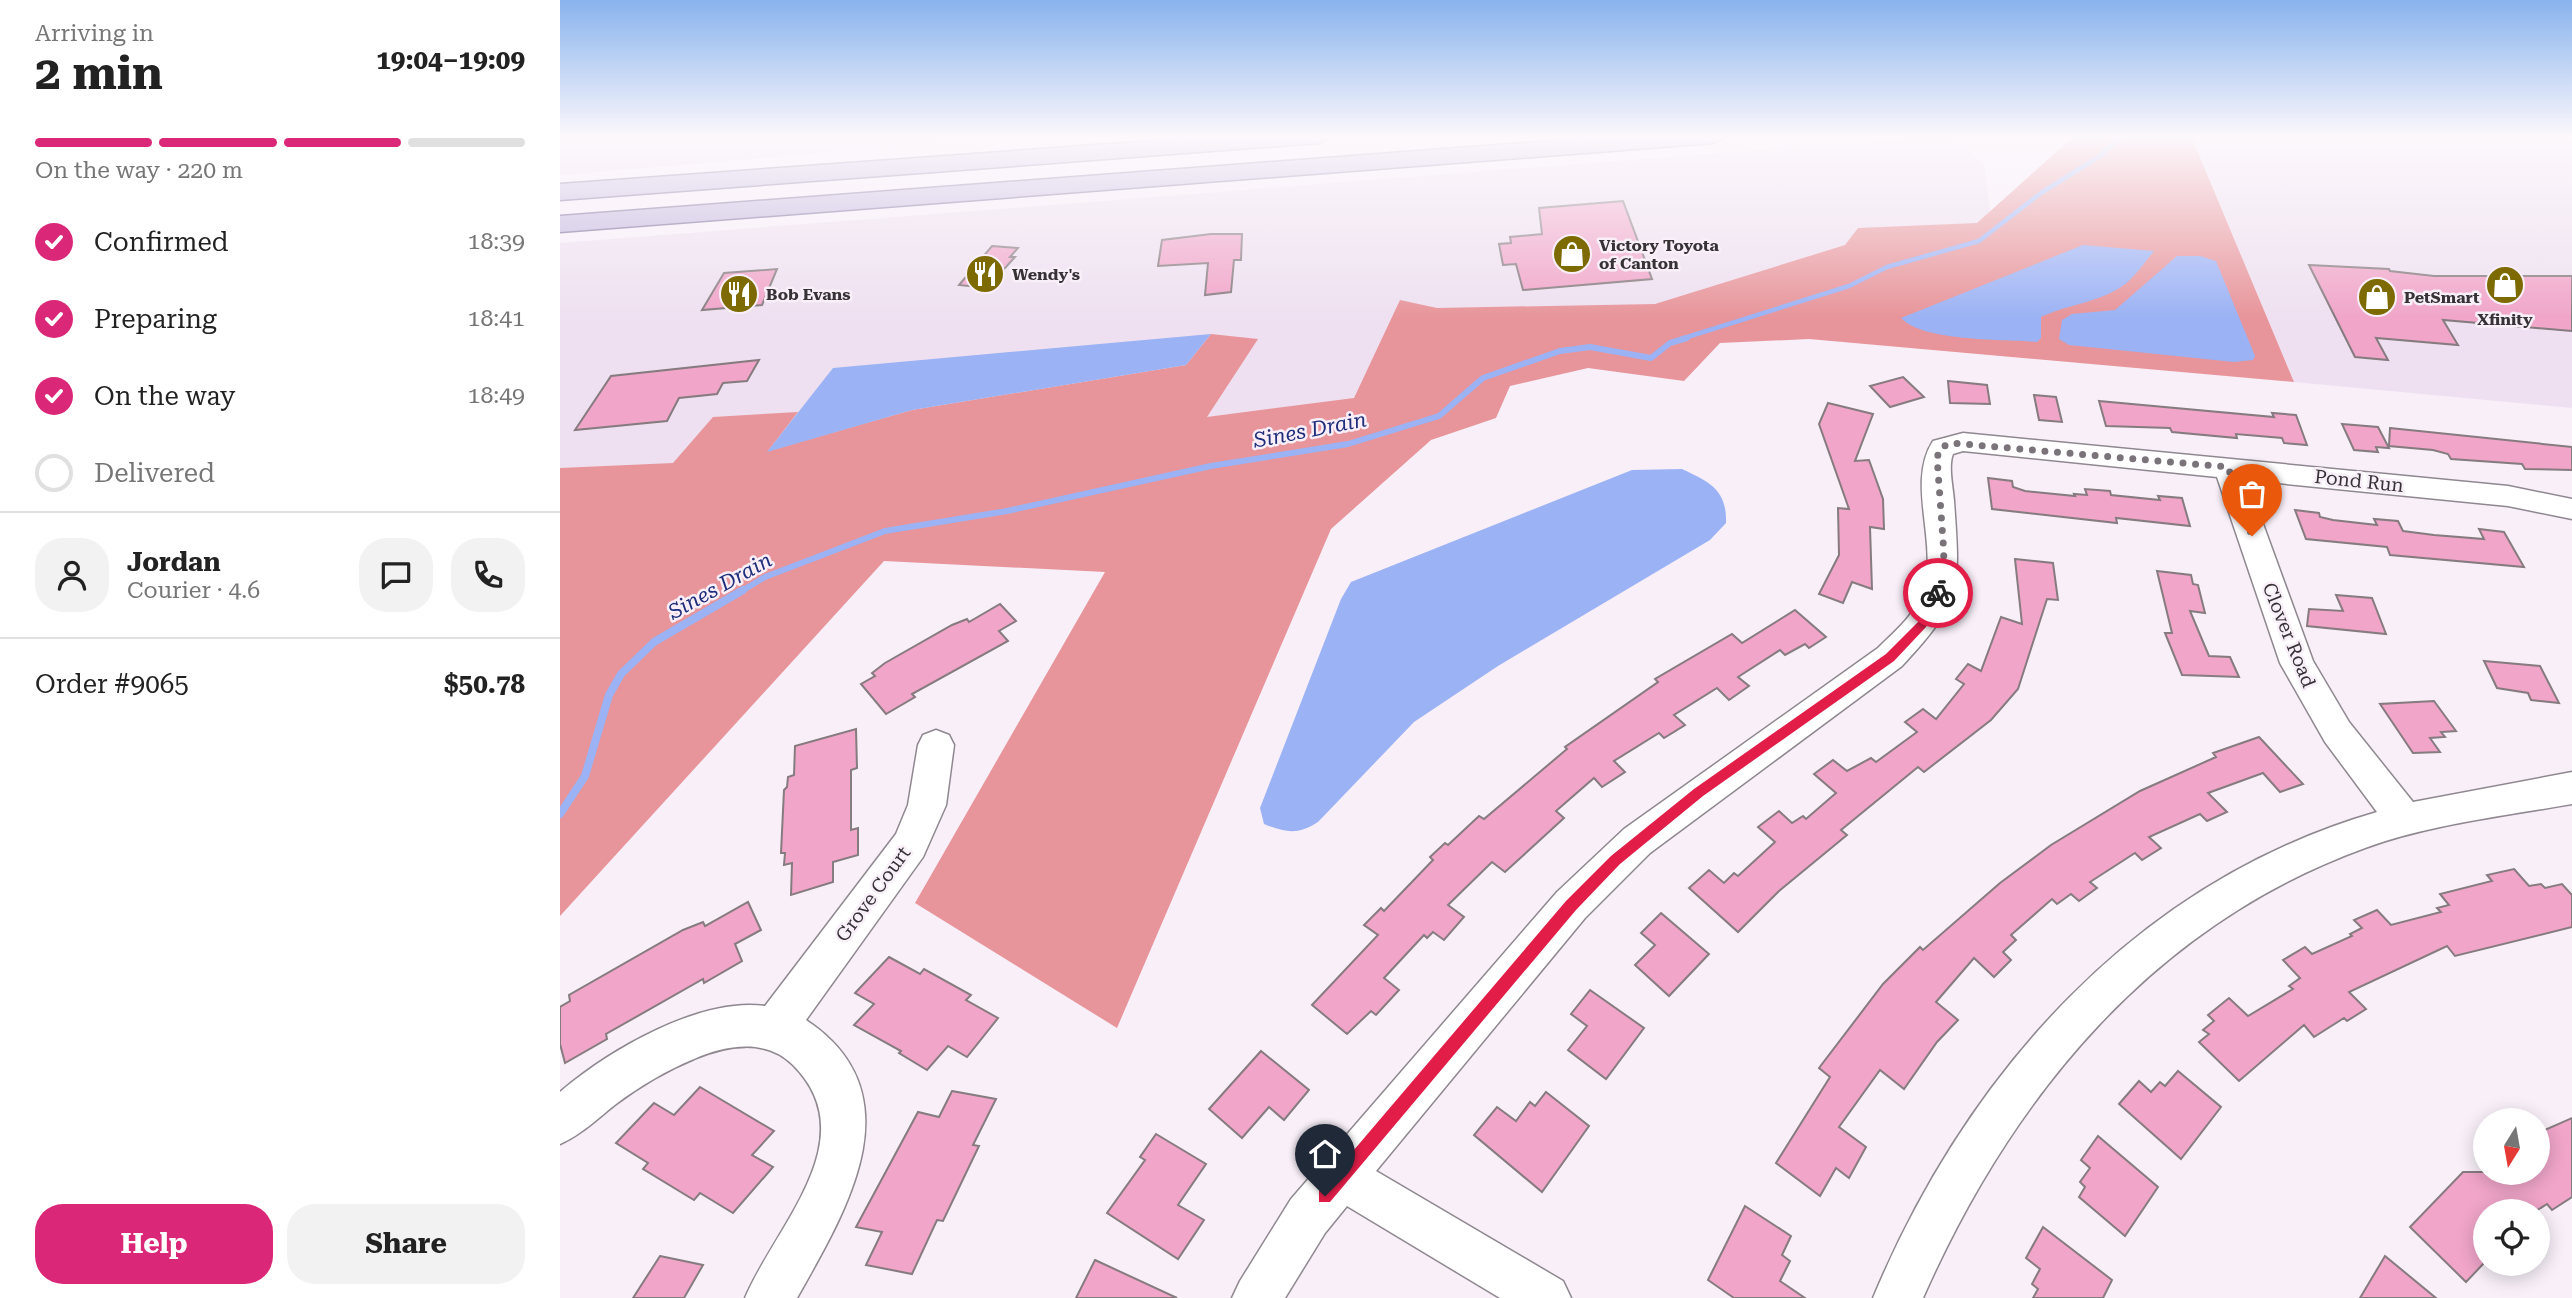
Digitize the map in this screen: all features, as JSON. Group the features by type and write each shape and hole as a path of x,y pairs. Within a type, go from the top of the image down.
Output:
{"main road":[{"path":"560,224 925,197"}],"street":[{"name":"Pond Run","path":"1257,1298 1308,1216 1571,905 1615,860 1699,793 1890,657 1922,624 1937,598 1943,571 1937,457 1942,447 1963,442 2228,467 2508,496 2572,509"},
{"name":"Clover Road","path":"2228,467 2297,663 2337,732 2405,820"},
{"name":"Grove Court","path":"775,1028 910,845 927,805 936,745"},
{"path":"1898,1298 1955,1181 2020,1081 2079,1013 2148,950 2229,893 2314,850 2405,820 2572,788"},
{"path":"560,1121 594,1093 652,1056 723,1028 775,1028 801,1042 828,1070 840,1090 845,1116 839,1160 831,1184 770,1298"},
{"path":"1341,1176 1546,1298"}],"shaded area":[{"path":"1159,197 1988,197 1993,231 1391,411 560,526 560,243"},
{"path":"2006,197 2216,197 2294,382 1809,339 1720,343 1684,381 1588,368 1510,386 1496,418 1431,440 1331,529 1117,1028 915,903 1105,572 884,561 560,916 560,468 673,463 713,417 798,412 768,451 912,410 1186,365 1211,334 1258,339 1207,417 1354,398 1400,300 1437,308 1655,304 1845,245 1858,228 1977,223"},
{"path":"2216,197 2572,197 2572,408 2294,382"}],"water":[{"path":"2083,245 2154,251 2132,278 2114,291 2041,317 2041,338 2037,342 1945,335 1912,326 1901,318"},
{"path":"2177,256 2200,256 2216,261 2255,356 2253,360 2234,362 2069,345 2059,339 2062,320 2072,314 2115,310"},
{"path":"1211,334 1186,365 912,410 767,452 833,368"},
{"path":"1682,469 1708,483 1720,494 1726,511 1726,523 1710,540 1498,666 1414,722 1318,822 1298,831 1264,824 1260,808 1341,599 1351,582 1632,470"}],"building":[{"name":"Victory Toyota of Canton","path":"1623,201 1652,279 1523,290 1516,264 1503,265 1499,244 1511,243 1510,237 1542,234 1539,208"},
{"path":"1211,234 1242,234 1241,260 1234,260 1231,292 1205,295 1208,263 1158,266 1162,240"},
{"name":"Wendy's","path":"992,246 1018,248 1010,257 1015,257 987,288 959,285"},
{"path":"2309,265 2389,269 2434,276 2572,276 2572,331 2443,320 2458,345 2376,338 2388,360 2355,357"},
{"name":"Bob Evans","path":"777,269 762,305 702,310 724,273"},
{"path":"759,360 747,381 723,383 717,394 679,398 667,421 575,430 611,376"},
{"path":"1903,377 1924,397 1890,407 1870,386"},
{"path":"1948,381 1987,385 1990,404 1950,403"},
{"path":"2034,395 2056,397 2062,422 2039,420"},
{"path":"2099,401 2274,417 2272,413 2296,415 2307,445 2284,443 2282,438 2236,434 2237,438 2172,432 2170,428 2106,426"},
{"path":"1828,403 1873,414 1855,461 1869,460 1883,499 1884,529 1870,527 1872,589 1852,582 1843,603 1819,594 1839,555 1838,508 1849,509 1819,424"},
{"path":"2342,424 2378,427 2389,448 2376,447 2378,452 2354,450"},
{"path":"2390,428 2572,447 2572,470 2525,469 2522,464 2451,459 2448,454 2433,450 2389,446"},
{"path":"1988,478 2012,481 2013,487 2025,491 2075,496 2074,494 2087,495 2085,489 2110,491 2111,495 2160,500 2158,496 2182,498 2190,526 2116,518 2117,523 1992,509"},
{"path":"2295,510 2319,513 2320,517 2333,520 2377,525 2374,519 2398,521 2403,531 2434,535 2484,539 2479,529 2504,532 2524,567 2390,555 2387,547 2306,539"},
{"path":"2015,559 2053,563 2058,600 2047,599 2018,689 1991,720 1924,772 1918,767 1841,830 1847,835 1779,891 1738,932 1689,888 1709,870 1724,883 1734,873 1738,876 1775,842 1758,827 1779,811 1792,823 1803,816 1806,819 1836,793 1814,774 1833,760 1847,771 1871,758 1876,762 1917,732 1905,722 1923,709 1936,719 1964,684 1956,679 1968,664 1981,671 2001,617 2022,624"},
{"path":"2157,571 2191,575 2193,584 2198,585 2205,613 2190,611 2209,656 2230,657 2239,677 2182,675 2165,633 2172,633"},
{"path":"2336,595 2372,598 2386,634 2307,626 2309,609 2343,611"},
{"path":"1000,604 1016,621 999,631 1008,641 912,694 915,697 886,714 861,684 875,676 872,673 885,663 952,625 967,619 969,622"},
{"path":"1795,610 1826,637 1809,648 1805,644 1785,655 1780,650 1738,677 1749,686 1729,700 1717,688 1674,715 1685,725 1664,738 1659,733 1614,761 1625,772 1602,787 1594,778 1556,811 1564,818 1505,872 1492,862 1448,905 1464,917 1444,940 1433,932 1427,938 1424,935 1384,978 1399,990 1376,1015 1371,1011 1347,1034 1312,1005 1378,935 1364,925 1381,908 1384,911 1433,860 1430,857 1445,843 1448,845 1479,816 1484,819 1567,749 1565,747 1658,682 1655,679 1732,634 1742,643"},
{"path":"2484,661 2540,666 2559,703 2531,700 2528,693 2497,688"},
{"path":"2434,701 2456,731 2441,732 2445,737 2430,738 2440,752 2413,753 2380,704"},
{"path":"856,729 857,768 851,770 851,830 858,828 858,855 833,862 833,882 791,895 792,863 784,865 785,853 781,853 784,790 788,777 794,775 795,746"},
{"path":"2259,737 2303,784 2280,792 2263,773 2208,793 2227,812 2207,821 2200,814 2149,837 2161,848 2142,860 2135,853 2090,882 2097,888 2079,901 2071,894 2057,904 2052,899 2011,935 2016,940 2003,952 2011,960 1994,977 1974,958 1936,1002 1958,1020 1937,1042 1904,1089 1880,1070 1839,1127 1866,1147 1849,1178 1836,1168 1820,1196 1776,1163 1830,1077 1819,1068 1883,984 1920,947 1923,950 2000,883 2051,845 2140,791 2216,757 2213,753"},
{"path":"2514,869 2529,886 2541,884 2545,888 2562,884 2572,895 2572,927 2455,956 2447,946 2349,992 2366,1009 2347,1021 2344,1018 2314,1037 2304,1025 2239,1081 2199,1042 2209,1034 2203,1030 2214,1021 2208,1015 2229,998 2248,1016 2293,989 2289,986 2300,978 2283,960 2305,947 2312,954 2352,936 2350,934 2362,928 2354,920 2377,910 2391,925 2441,912 2437,908 2449,905 2440,894 2492,881 2487,875"},
{"path":"748,902 761,930 735,944 742,961 704,983 703,979 606,1034 607,1039 565,1063 560,1044 560,1007 570,1001 569,995 683,930 703,922 705,926"},
{"path":"1661,913 1709,954 1669,996 1635,965 1655,945 1641,933"},
{"path":"889,957 920,974 924,969 971,995 966,1000 998,1018 967,1057 948,1046 927,1070 899,1053 901,1051 854,1025 874,1004 855,993"},
{"path":"1590,990 1644,1028 1606,1079 1568,1050 1587,1026 1571,1014"},
{"path":"1261,1051 1309,1090 1284,1120 1269,1107 1242,1138 1209,1109"},
{"path":"2178,1071 2221,1107 2181,1159 2119,1104 2139,1081 2151,1092 2160,1082 2165,1086"},
{"path":"700,1087 774,1131 752,1155 773,1167 733,1213 700,1193 694,1200 643,1169 648,1163 616,1143 654,1103 674,1115"},
{"path":"952,1091 996,1099 973,1145 979,1146 943,1221 937,1220 912,1274 866,1265 882,1232 856,1227 918,1112 939,1117"},
{"path":"1546,1092 1589,1126 1542,1192 1474,1135 1497,1107 1516,1121 1530,1102 1535,1106"},
{"path":"2572,1118 2572,1197 2552,1210 2550,1199 2473,1199 2473,1275 2466,1282 2410,1227 2463,1172 2473,1172 2473,1185 2550,1185 2550,1128"},
{"path":"1156,1134 1206,1164 1178,1205 1204,1220 1178,1259 1107,1213 1145,1160 1140,1157"},
{"path":"2098,1136 2158,1187 2125,1236 2079,1197 2085,1187 2080,1182 2090,1168 2081,1160"},
{"path":"1745,1206 1791,1236 1782,1255 1790,1261 1780,1281 1805,1298 1734,1298 1708,1280"},
{"path":"2043,1227 2112,1280 2103,1298 2033,1298 2038,1289 2032,1284 2040,1269 2026,1258"},
{"path":"660,1256 703,1265 684,1298 633,1298"},
{"path":"2385,1256 2436,1298 2360,1298"},
{"path":"1095,1260 1177,1298 1076,1298"}],"waterway":[{"name":"Sines Drain","path":"1681,339 1849,286 1887,267 1979,241 2036,197"},
{"name":"Sines Drain","path":"740,592 765,577 885,531 1007,511 1211,466 1348,444 1439,416 1483,378 1560,351 1590,347 1651,358 1670,343 1687,338"},
{"name":"Sines Drain","path":"560,814 585,776 609,695 621,674 654,642 743,590"}],"way so far":[{"path":"1938,593 1944,554 1937,457 1942,447 1951,443 2228,467 2252,536"}],"place":[{"name":"Victory Toyota of Canton","path":"1572,254"},
{"name":"Wendy's","path":"985,274"},
{"name":"Xfinity","path":"2505,285"},
{"name":"Bob Evans","path":"739,294"},
{"name":"PetSmart","path":"2377,297"}],"route":[{"path":"1325,1196 1571,905 1615,860 1699,793 1906,644 1922,624 1938,593"}]}
